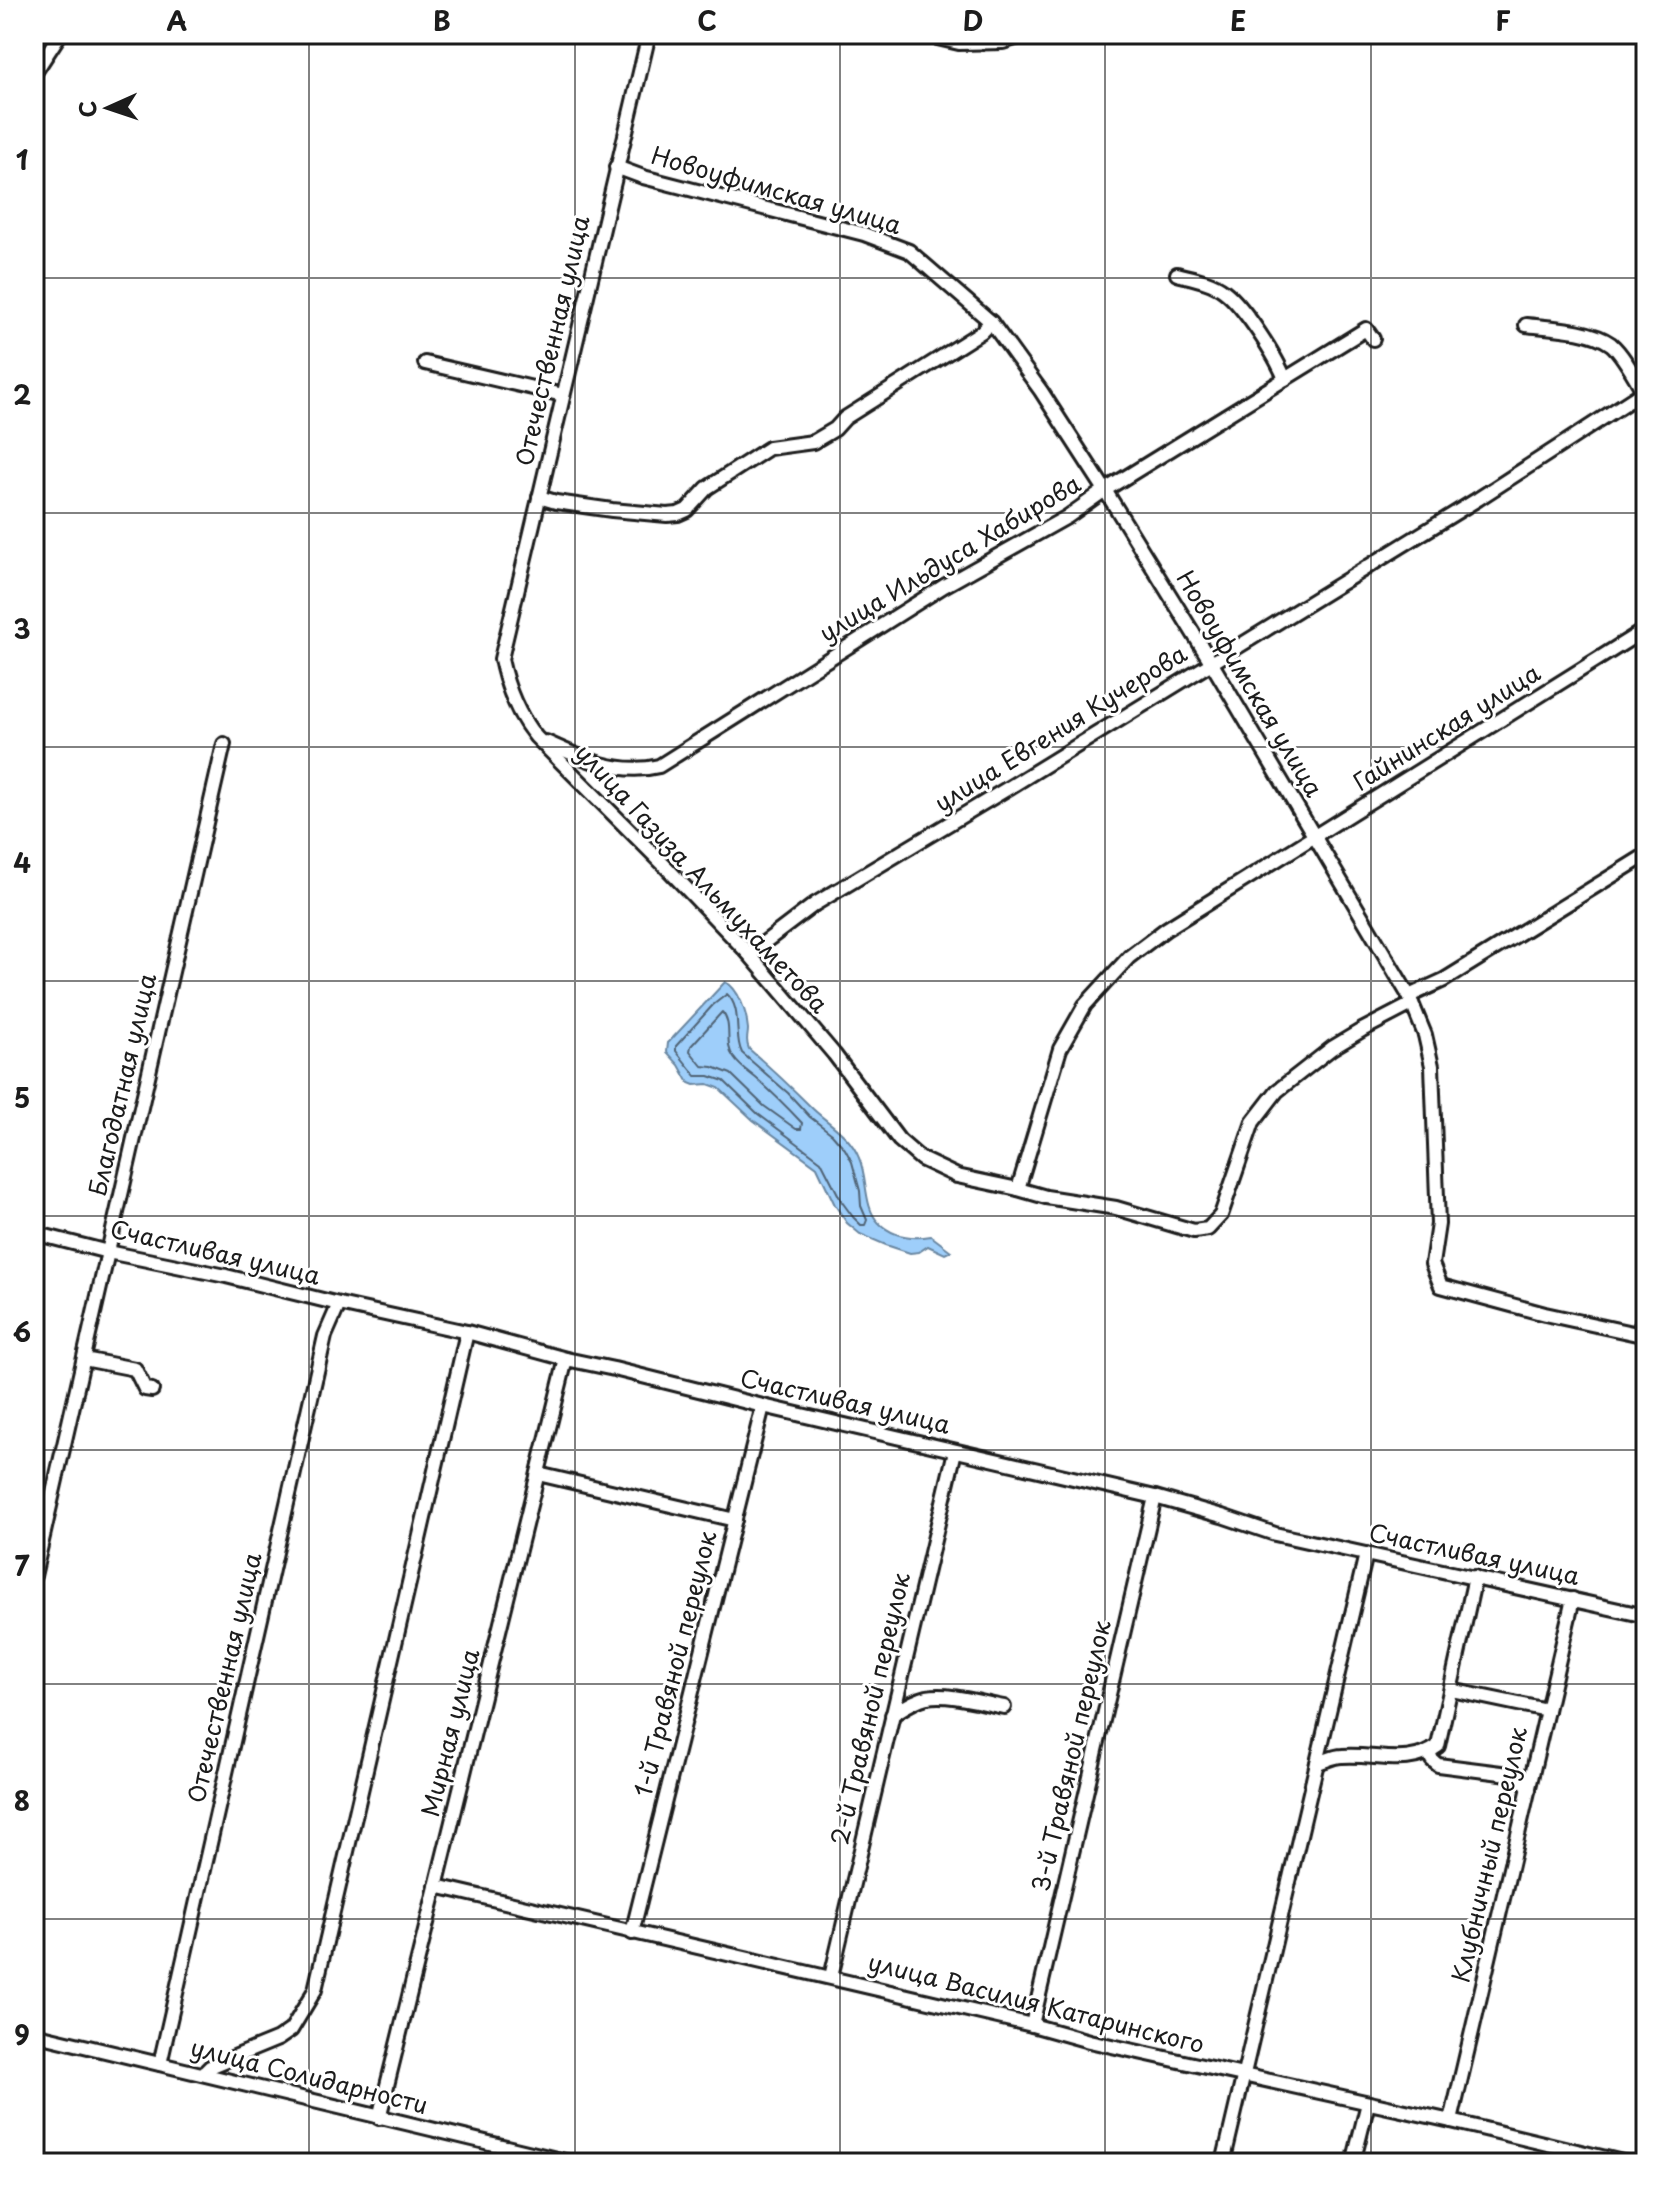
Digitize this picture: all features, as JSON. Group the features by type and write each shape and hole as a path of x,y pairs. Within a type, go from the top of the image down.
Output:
{"street":[{"path":"34,74 60,34"},
{"name":"Отечественная улица","path":"501,659 649,34"},
{"path":"920,34 959,43 1003,42 1028,34"},
{"name":"Новоуфимская улица","path":"616,167 643,177 864,234 909,251 991,322 1041,391 1105,490 1316,836 1411,1000 1425,1035 1432,1066 1438,1224 1432,1264 1441,1286 1545,1314 1642,1335"},
{"path":"1177,274 1223,289 1280,366 1285,379"},
{"path":"539,497 612,510 678,514 687,510 707,488 769,448 813,442 825,436 845,418 981,332 991,322"},
{"path":"1526,325 1586,333 1611,344 1645,394"},
{"name":"улица Ильдуса Хабирова","path":"536,737 604,765 630,770 659,766 944,586 1067,517 1105,490 1366,329 1373,339"},
{"path":"425,363 563,395"},
{"name":"улица Евгения Кучерова","path":"749,954 815,904 1645,394"},
{"name":"Гайнинская улица","path":"1018,1189 1060,1049 1085,1005 1129,957 1166,929 1646,629"},
{"name":"улица Газиза Альмухаметова","path":"501,659 513,700 536,737 749,954 834,1054 899,1140 921,1159 957,1176 1046,1197 1116,1208 1194,1231 1208,1229 1221,1215 1253,1122 1277,1091 1332,1048 1411,1000"},
{"name":"Благодатная улица","path":"34,1576 224,744"},
{"path":"1411,1000 1646,855"},
{"name":"Счастливая улица","path":"34,1233 467,1332 566,1359 1155,1497 1275,1534 1646,1616"},
{"name":"Отечественная улица","path":"160,2064 325,1336 339,1304"},
{"path":"1642,1335 1646,1306"},
{"path":"203,2074 210,2067 278,2039 291,2030 315,1990 467,1332"},
{"path":"84,1359 135,1369 145,1389 152,1390"},
{"name":"Мирная улица","path":"379,2118 566,1359"},
{"name":"1-й Травяной переулок","path":"632,1933 763,1406"},
{"name":"2-й Травяной переулок","path":"831,1977 955,1451"},
{"path":"538,1474 735,1520"},
{"name":"3-й Травяной переулок","path":"1032,2025 1155,1497"},
{"path":"1223,2163 1366,1554"},
{"path":"1317,1763 1339,1756 1403,1760 1438,1746 1475,1577"},
{"name":"Клубничный переулок","path":"1451,2121 1573,1599"},
{"path":"1451,1690 1547,1710"},
{"path":"892,1715 928,1697 948,1697 1004,1707"},
{"path":"1429,1752 1438,1765 1509,1774 1526,1783 1529,1789"},
{"name":"улица Василия Катаринского","path":"436,1886 831,1977 1089,2041 1627,2163"},
{"name":"улица Солидарности","path":"34,2034 573,2163"},
{"path":"1353,2163 1368,2103"}],"water":[{"path":"725,982 734,990 744,1009 749,1049 839,1131 855,1150 862,1166 870,1209 879,1223 903,1236 931,1236 951,1251 945,1254 928,1246 910,1253 860,1234 847,1223 835,1205 817,1167 753,1120 719,1088 689,1083 667,1052 668,1043"}]}
